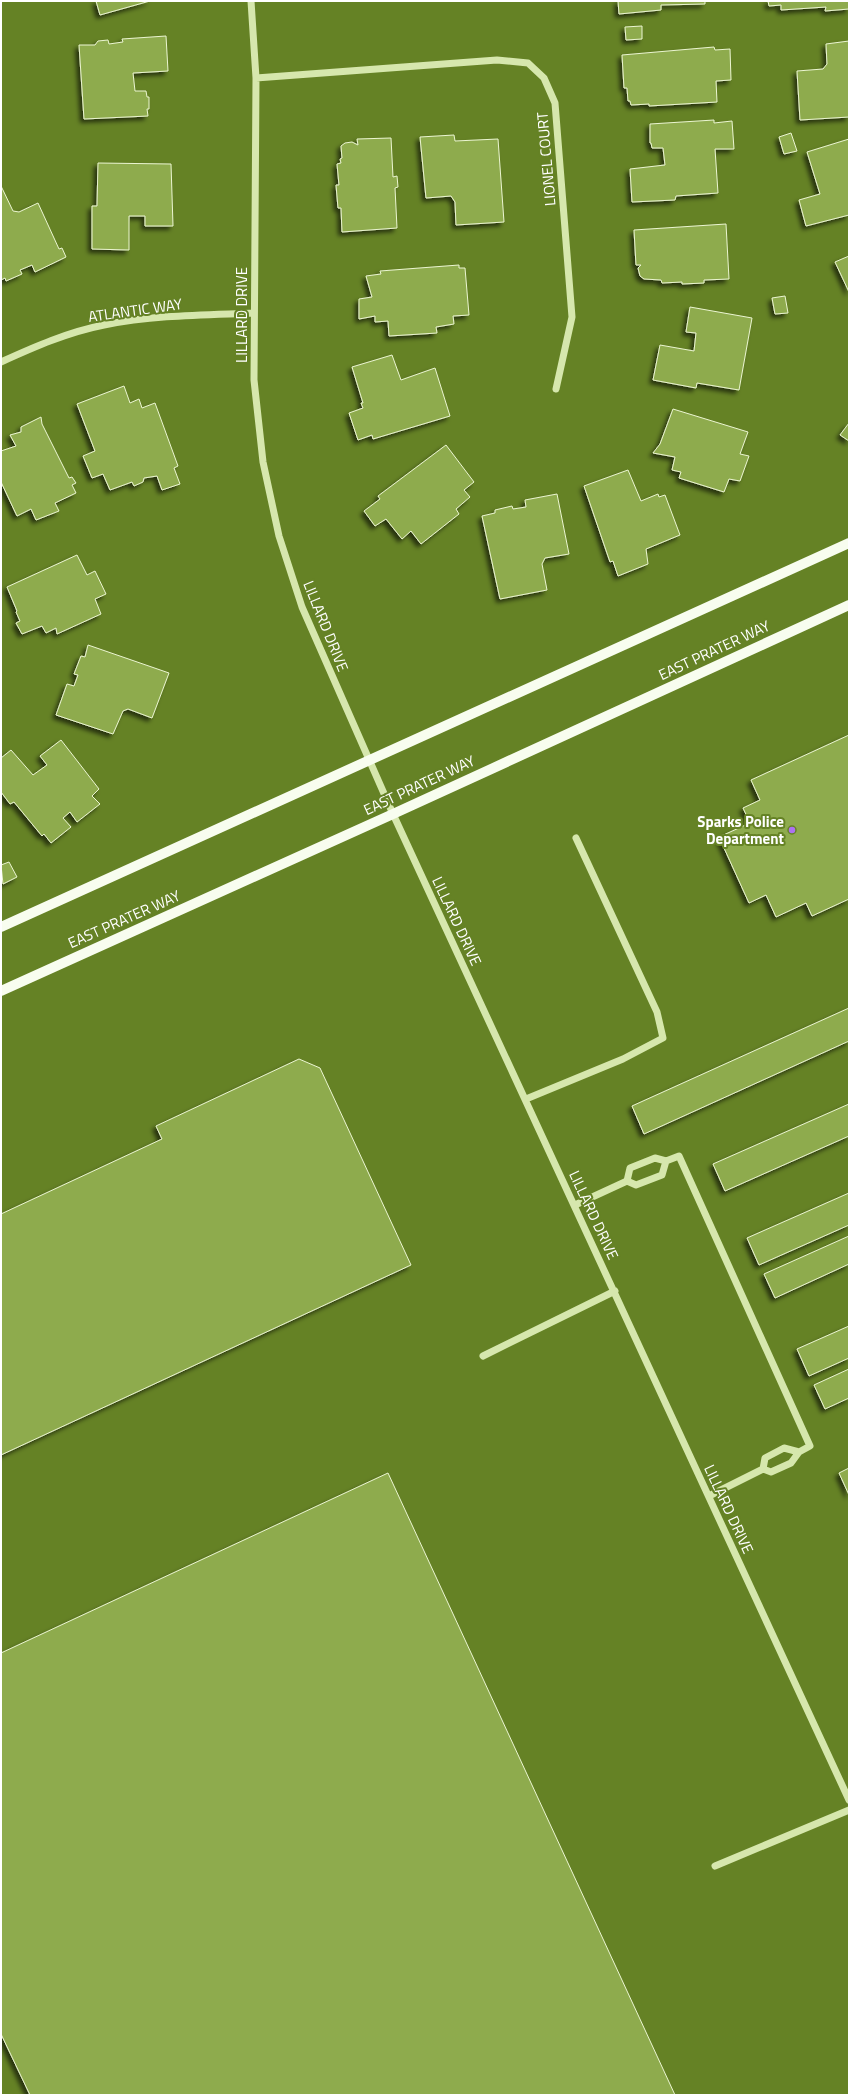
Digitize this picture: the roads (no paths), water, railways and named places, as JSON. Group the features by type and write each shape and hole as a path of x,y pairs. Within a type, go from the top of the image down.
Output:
{"main road":[{"path":"1,927 369,759 849,543"},
{"name":"EAST PRATER WAY","path":"1,991 393,814 849,605"}],"street":[{"name":"LILLARD DRIVE","path":"251,1 256,78 254,380 263,462 279,536 302,607 393,814 615,1291 849,1800"},
{"name":"LIONEL COURT","path":"256,78 497,60 528,63 544,78 555,102 572,316 556,389"},
{"name":"ATLANTIC WAY","path":"1,362 44,342 103,325 164,316 254,313"},
{"path":"526,1099 623,1058 663,1038 657,1012 576,838"},
{"path":"627,1181 630,1168 654,1158 666,1161 679,1156 810,1446 799,1452 791,1463 771,1472 763,1469 709,1496"},
{"path":"575,1205 627,1181 636,1185 662,1175 666,1161"},
{"path":"483,1356 615,1291"},
{"path":"763,1469 765,1458 784,1448 799,1452"},
{"path":"715,1866 849,1810"}],"place":[{"name":"Sparks Police Department","path":"792,830"}]}
